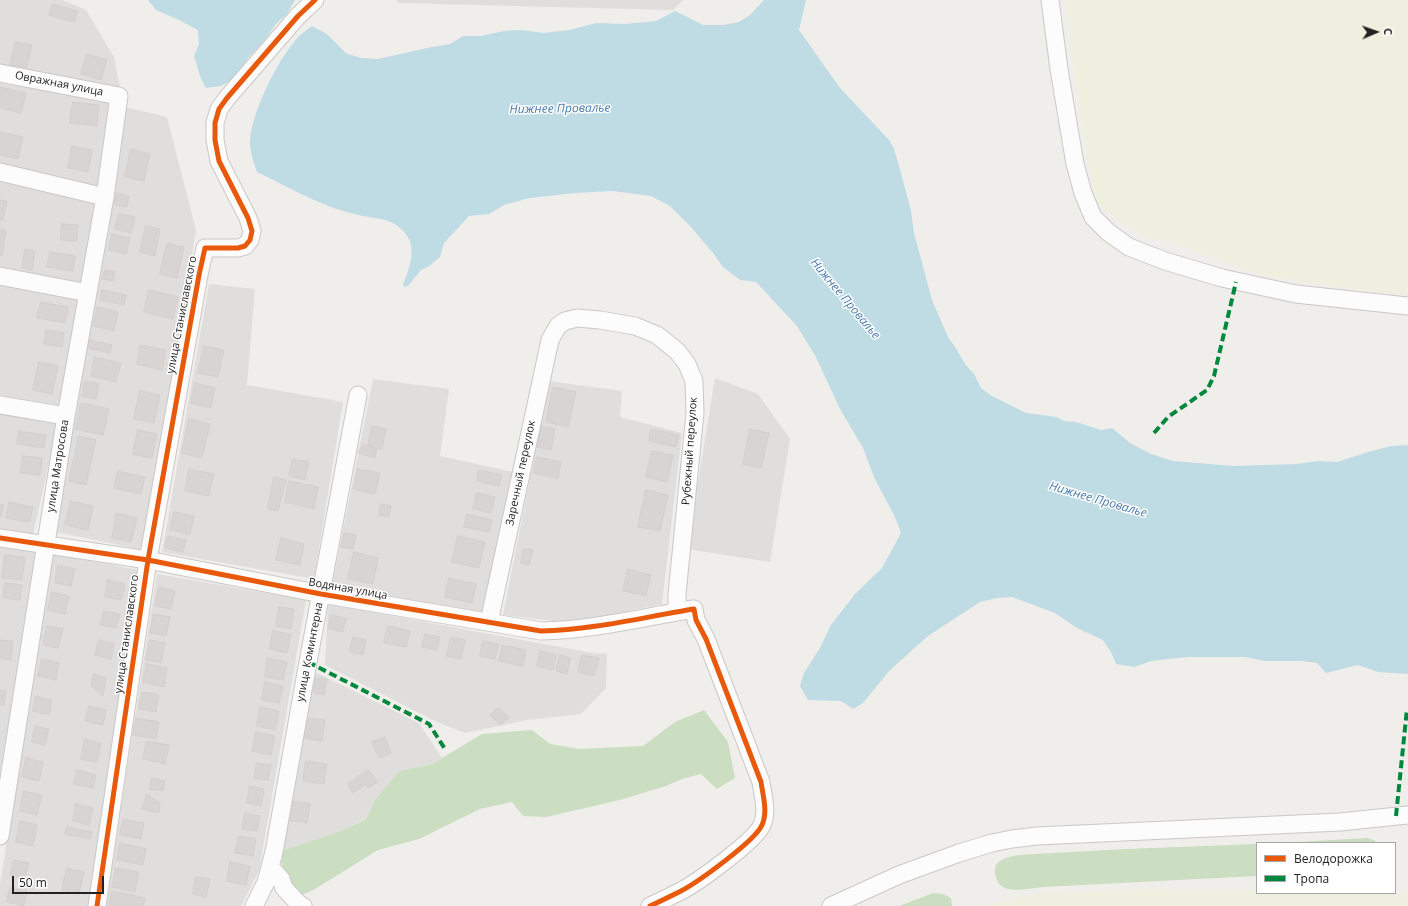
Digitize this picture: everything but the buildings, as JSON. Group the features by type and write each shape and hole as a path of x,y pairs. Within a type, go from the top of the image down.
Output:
{"street":[{"name":"улица Станиславского","path":"97,906 148,560 205,248 238,248 245,246 250,240 252,231 248,218 219,160 215,140 215,123 219,109 227,98 298,16 315,0"},
{"path":"1050,0 1060,76 1075,164 1082,193 1093,217 1108,232 1129,247 1165,261 1222,278 1296,294 1408,306"},
{"name":"Овражная улица","path":"0,73 119,96"},
{"name":"улица Матросова","path":"0,836 66,416 105,197 119,96"},
{"path":"0,172 105,197"},
{"path":"0,276 88,293"},
{"name":"Рубежный переулок","path":"558,326 565,321 577,318 635,326 657,335 677,351 687,364 692,376 694,381 695,413 677,594 677,612"},
{"name":"Заречный переулок","path":"489,622 550,340 558,326"},
{"name":"улица Коминтерна","path":"254,906 266,882 270,867 358,395"},
{"path":"0,405 66,416"},
{"name":"Водяная улица","path":"0,538 148,560 321,594 541,631 564,630 694,609 696,620 706,639 761,782 765,805 762,825 754,837 682,890 650,906"},
{"path":"831,906 899,875 972,849 1012,839 1037,836 1340,822 1408,815"},
{"path":"270,867 281,879 284,888 299,904 303,906"}],"shaded area":[{"path":"0,0 63,0 86,10 114,57 121,93 0,68"},
{"path":"396,0 683,0 673,10 398,3"},
{"path":"0,83 112,101 99,189 0,169"},
{"path":"125,107 167,117 196,230 144,550 56,532"},
{"path":"0,178 97,198 83,285 0,269"},
{"path":"209,284 255,289 247,385 343,402 314,579 162,552"},
{"path":"0,285 79,298 58,411 0,399"},
{"path":"715,378 758,394 790,439 770,562 687,549"},
{"path":"373,379 449,389 440,456 513,472 483,613 332,586"},
{"path":"549,381 622,391 620,417 682,433 662,604 572,623 503,615"},
{"path":"0,413 58,423 33,535 0,529"},
{"path":"0,543 38,549 0,784"},
{"path":"52,554 139,570 90,906 0,906 0,885"},
{"path":"157,574 306,600 259,871 241,906 106,906"},
{"path":"328,604 598,654 607,653 606,688 581,714 527,720 465,733 437,722 325,665"},
{"path":"313,671 419,723 442,758 431,764 399,771 375,800 366,818 346,829 278,852"}],"green space":[{"path":"1067,0 1408,0 1408,295 1365,291 1260,275 1188,248 1145,236 1119,221 1097,202 1087,157 1071,50"},
{"path":"704,710 728,742 735,778 717,789 701,774 620,800 546,817 523,816 512,802 480,809 419,839 378,850 315,889 289,901 284,871 278,852 346,829 366,819 375,800 399,771 432,764 482,734 532,730 550,744 580,749 643,746 675,722"},
{"path":"1367,838 1377,842 1297,842"},
{"path":"1256,844 1256,876 1043,887 1014,890 1005,888 997,881 995,871 997,863 1008,857 1018,855"},
{"path":"1143,890 1256,891 1256,894 1408,893 1408,906 982,906 1029,895"},
{"path":"933,893 943,894 951,898 952,906 899,906"}],"water":[{"path":"148,0 295,0 287,14 275,25 265,40 248,58 238,73 230,81 221,86 206,88 201,79 194,56 199,44 198,30 156,10"},
{"name":"Нижнее Провалье","path":"764,0 806,0 799,30 840,88 889,140 894,149 899,166 911,211 914,233 932,300 948,337 965,364 974,374 981,388 992,396 1026,413 1057,417 1064,421 1076,422 1101,430 1112,428 1130,443 1151,454 1173,461 1233,466 1297,464 1318,461 1337,462 1391,446 1408,445 1408,674 1378,672 1358,665 1326,673 1317,663 1302,661 1265,661 1245,657 1187,657 1151,661 1134,667 1116,664 1111,652 1103,640 1077,628 1055,613 1012,597 997,598 980,602 928,636 889,671 863,703 853,709 841,701 808,700 800,686 804,673 820,648 831,625 855,594 882,568 901,533 895,517 874,477 863,448 840,409 816,357 797,326 756,282 740,280 723,267 691,227 670,206 651,196 612,191 529,198 504,205 489,214 469,216 444,243 440,257 429,266 421,270 408,286 404,287 403,285 410,265 412,252 409,239 400,228 389,221 345,212 294,191 257,172 251,154 250,142 255,116 275,71 283,57 300,35 312,26 327,34 347,54 362,58 378,59 450,44 463,36 481,36 504,31 521,30 543,33 569,30 597,23 625,24 656,21 675,11 703,25 723,25 739,22 750,15"}],"marked path":[{"path":"1154,433 1168,417 1207,390 1214,376 1236,282"},
{"path":"308,662 429,724 445,749"},
{"path":"1396,816 1407,709"}],"cycle path":[{"path":"97,906 148,560 205,248 238,248 245,246 250,240 252,231 248,218 219,161 215,140 215,123 219,109 227,98 298,16 315,0"},
{"path":"0,538 148,560 321,594 541,631 599,626 694,609 696,620 706,639 761,782 765,815 762,825 757,832 738,851 689,886 650,906"}]}
